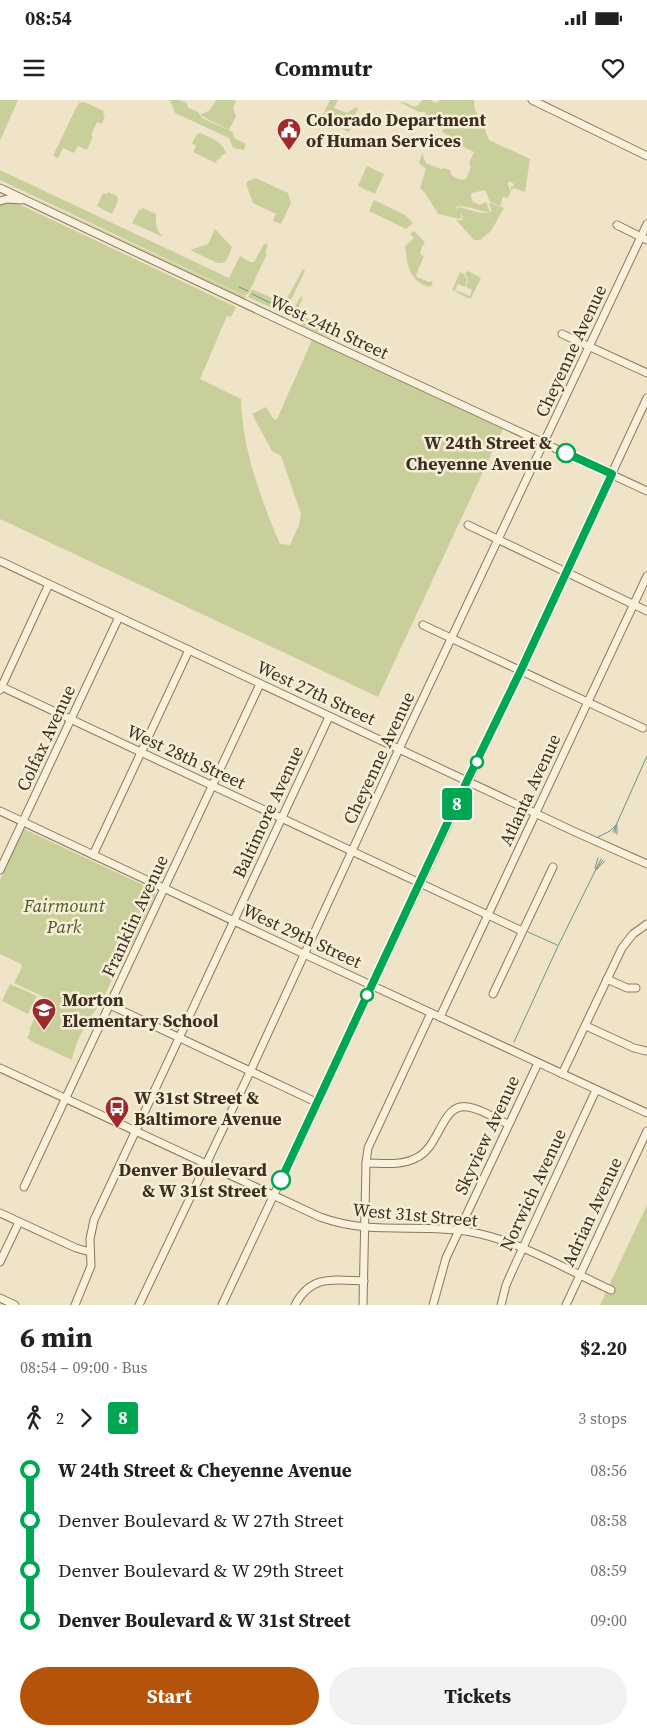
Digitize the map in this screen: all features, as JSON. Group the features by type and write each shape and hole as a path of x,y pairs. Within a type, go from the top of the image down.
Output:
{"street":[{"path":"532,100 647,156"},
{"name":"West 24th Street","path":"0,188 647,491"},
{"path":"0,201 26,201"},
{"name":"Cheyenne Avenue","path":"140,1305 544,442 644,238 647,224"},
{"path":"617,225 644,238"},
{"path":"562,334 647,373"},
{"path":"222,1305 318,1104 647,398"},
{"path":"468,525 647,611"},
{"name":"West 27th Street","path":"0,561 329,717 647,864"},
{"name":"Atlanta Avenue","path":"440,1017 647,576"},
{"path":"1,688 49,584"},
{"name":"Colfax Avenue","path":"0,870 119,617"},
{"path":"423,625 643,728"},
{"path":"93,855 190,650"},
{"name":"Franklin Avenue","path":"24,1187 260,684"},
{"name":"West 28th Street","path":"1,688 522,932"},
{"name":"Baltimore Avenue","path":"75,1305 91,1266 90,1252 94,1220 329,717"},
{"name":"West 29th Street","path":"0,810 233,921 647,1113"},
{"path":"493,994 553,867"},
{"path":"562,1074 627,941 647,924"},
{"path":"607,979 627,988 636,988"},
{"path":"110,1005 318,1104"},
{"path":"363,1305 366,1163 368,1148 431,1013"},
{"path":"586,1026 634,1048 646,1051"},
{"name":"Skyview Avenue","path":"433,1305 441,1273 458,1231 538,1063"},
{"name":"West 31st Street","path":"0,1068 332,1221 365,1228 458,1231 488,1236 522,1248 611,1290"},
{"name":"Norwich Avenue","path":"501,1305 506,1285 522,1248 596,1090"},
{"path":"366,1163 401,1163 416,1159 432,1144 448,1114 457,1108 474,1108 508,1124"},
{"name":"Adrian Avenue","path":"566,1305 647,1131"},
{"path":"0,1213 76,1248 90,1252"},
{"path":"0,1262 18,1222"},
{"path":"295,1305 303,1292 319,1282 327,1280 364,1281"},
{"path":"0,1298 15,1305"}],"green space":[{"path":"0,100 18,100 0,141"},
{"path":"170,100 180,100 188,104 187,107 198,112 202,118 233,132 234,138 246,144 244,150 233,148 229,138 175,113"},
{"path":"216,100 236,100 233,108 236,116 229,130 200,115 210,110"},
{"path":"330,100 338,100 334,108 347,113 356,107 358,108 349,132 321,119"},
{"path":"422,100 430,100 436,103 440,100 474,100 475,110 489,140 530,159 525,192 514,188 511,190 511,186 513,187 514,184 509,181 508,185 511,191 508,198 503,197 500,206 490,202 485,190 472,193 473,202 480,205 486,202 490,212 492,211 490,203 504,208 491,231 480,240 474,240 456,220 462,220 463,216 460,213 462,218 459,219 438,214 420,188 426,169 419,163 422,153 426,163 441,169 450,170 452,176 461,180 466,179 471,167 469,163 474,152 460,145 461,142 442,132 446,124 443,119 426,116 425,112 419,112 400,102 417,106","holes":["460,206 489,212 484,213 459,207 457,209 458,212 456,207"]},
{"path":"84,102 104,111 103,115 105,116 102,124 97,122 87,150 78,146 74,153 63,148 58,158 53,156 76,108 79,103"},
{"path":"200,133 216,140 224,149 226,153 216,163 193,152 196,146 192,143 197,134"},
{"path":"367,166 384,174 375,194 358,186"},
{"path":"0,170 229,278 240,256 250,262 254,262 264,244 268,244 265,253 267,254 248,294 245,296 0,180"},
{"path":"256,178 288,193 291,203 281,224 273,221 276,214 253,203 246,184 248,181"},
{"path":"0,182 246,297 245,299"},
{"path":"108,192 117,196 118,201 112,214 97,206 103,193 107,194"},
{"path":"374,200 405,215 413,223 406,229 369,211"},
{"path":"16,203 236,307 231,317 227,316 200,379 241,399 242,417 249,455 266,510 280,544 290,545 299,525 301,514 281,456 272,451 252,414 266,407 274,420 277,419 312,340 503,429 378,697 0,519 0,204"},
{"path":"143,208 156,214 157,228 163,237 132,223 139,210"},
{"path":"215,229 232,247 226,261 222,263 217,263 190,250 208,244"},
{"path":"414,231 425,242 420,254 424,256 416,275 429,282 432,281 433,283 430,287 423,285 413,277 408,266 405,246 414,238 410,234"},
{"path":"303,269 305,271 287,308 278,307 281,312 248,297 252,289 285,302"},
{"path":"468,271 481,278 470,299 452,290 460,272 464,274 467,280 465,287 458,284 455,290 470,296 472,290 466,287 468,280 465,273"},
{"path":"302,296 297,311 300,312 300,315 334,330 330,338 301,325 302,323 305,324 302,322 299,314 293,311"},
{"name":"Fairmount Park","path":"24,829 154,890 153,893 156,894 130,949 127,948 102,1001 102,1005 97,1008 87,1021 75,1047 72,1060 27,1038 44,997 14,983 22,967 21,964 0,954 0,880"},
{"path":"10,984 37,996 28,1014 2,1001"},
{"path":"647,1205 647,1305 600,1305 605,1294"}],"waterway":[{"path":"239,287 248,291"},
{"path":"252,294 279,307 280,302"},
{"path":"613,832 647,756"},
{"path":"617,825 617,834"},
{"path":"598,837 615,826"},
{"path":"615,833 616,827"},
{"path":"595,868 598,858"},
{"path":"514,1042 601,859"},
{"path":"596,869 603,860"},
{"path":"595,871 605,861"},
{"path":"528,932 557,945"}],"bus line":[{"name":"8","path":"281,1180 612,474 566,453"}],"place":[{"name":"Colorado Department of Human Services","path":"289,151"},
{"name":"W 24th Street & Cheyenne Avenue","path":"566,453"},
{"name":"Morton Elementary School","path":"44,1031"},
{"name":"W 31st Street & Baltimore Avenue","path":"117,1129"},
{"name":"Denver Boulevard & W 31st Street","path":"281,1180"}]}
